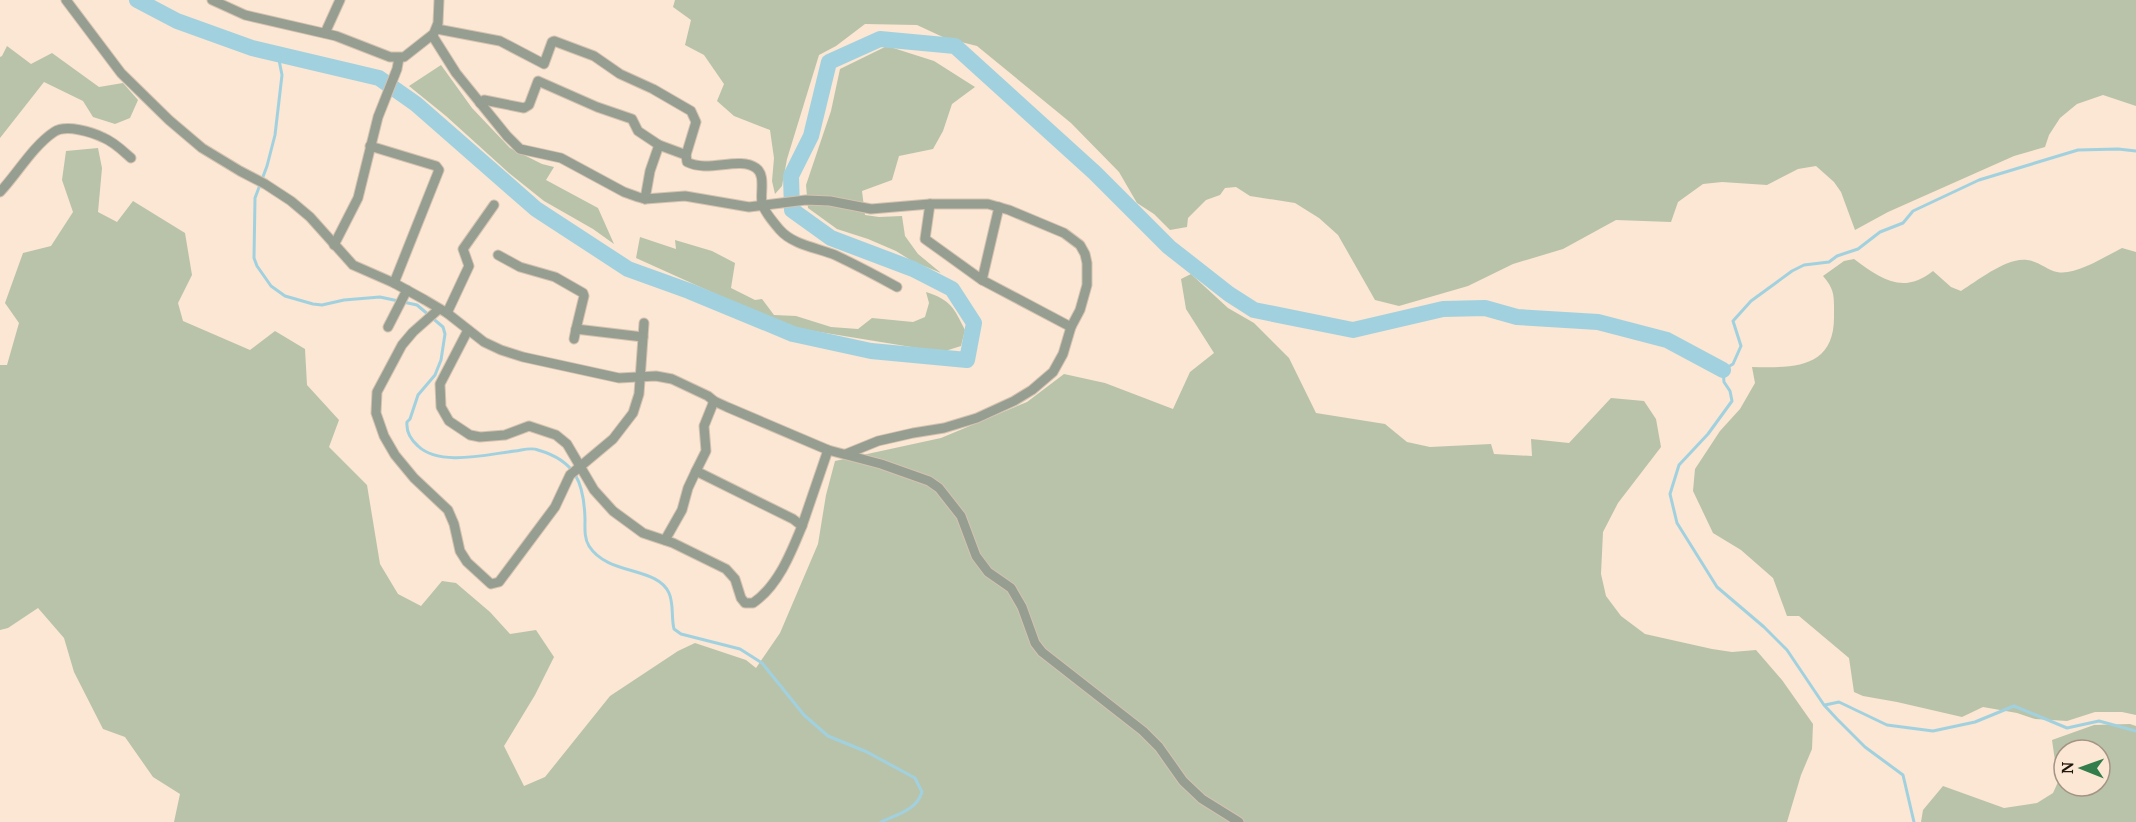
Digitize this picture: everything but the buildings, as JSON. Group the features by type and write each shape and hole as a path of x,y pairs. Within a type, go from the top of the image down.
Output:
{"street":[{"path":"66,0 121,73 156,108 202,147 266,184 310,217 352,265 394,283 484,342 523,357 619,378 656,376 672,379 714,401 828,450 929,481 939,488 961,516 976,556 988,572 1011,588 1022,608 1035,643 1042,652 1143,731 1159,747 1183,781 1202,799 1239,822"},
{"path":"212,0 244,15 325,33 379,54 399,58 410,54 435,32 500,41 544,64"},
{"path":"325,33 340,0"},
{"path":"439,0 435,32 456,73 507,136 520,149 561,158 624,192 645,199 684,196 749,207 806,200 830,201 871,209 930,204 988,204 1070,237 1085,254 1087,285 1063,354 1053,372 1032,390 1014,401 960,424 878,441 846,454"},
{"path":"480,103 484,100 524,108 529,105 552,42 594,56 620,74 653,89 691,111 696,122 686,155 687,162 695,166 747,165 756,169 760,175 762,205 782,232 788,237 834,255 897,287"},
{"path":"334,245 354,208 370,146 399,58"},
{"path":"538,81 597,107 632,119 638,131 659,145 686,155"},
{"path":"0,192 36,149 60,129 91,133 105,138 131,158"},
{"path":"645,199 650,171 659,145"},
{"path":"370,146 435,166 439,170 394,283"},
{"path":"930,204 925,239 982,280 1071,327"},
{"path":"494,205 463,249 469,266 438,313 402,345 377,392 376,413 384,436 395,454 414,478 448,510 460,550 467,562 487,582 491,584 499,582 555,507 575,470 613,439 625,425 637,404 644,323"},
{"path":"982,280 999,207"},
{"path":"498,255 520,267 555,277 583,293 575,334 643,337"},
{"path":"388,327 406,293"},
{"path":"468,330 440,384 441,406 450,421 470,435 480,437 513,434 529,426 546,430 567,444 575,470 613,511 643,533 665,540 732,573 741,598 749,604 767,590 786,563 802,526 828,450"},
{"path":"665,540 682,510 688,488 706,451 704,426 714,401"},
{"path":"696,471 793,519 802,526"}],"green space":[{"path":"675,0 2136,0 2136,106 2103,95 2077,104 2060,118 2049,135 2045,147 2014,156 1888,212 1855,230 1841,192 1834,182 1816,166 1798,169 1767,185 1722,182 1703,184 1678,202 1671,222 1616,220 1563,249 1513,264 1468,286 1399,306 1375,300 1338,235 1319,218 1295,203 1250,196 1236,187 1225,188 1220,195 1206,200 1188,218 1187,227 1170,230 1154,214 1137,203 1119,172 1071,123 977,46 945,38 917,25 865,24 836,46 819,55 787,159 782,186 775,194 772,181 774,158 770,130 734,116 717,101 724,84 704,55 685,45 691,20 673,7"},
{"path":"7,46 31,64 52,53 99,87 123,83 138,100 130,118 115,124 93,117 83,101 44,82 0,138 0,57"},
{"path":"887,46 934,61 975,87 952,104 943,131 933,149 899,156 892,180 862,191 865,215 902,216 905,236 918,254 941,273 868,239 837,229 808,208 806,185 831,111 840,69"},
{"path":"441,65 472,108 510,148 542,164 554,167 546,180 598,208 614,244 544,201 409,86"},
{"path":"98,148 102,168 98,212 117,222 133,201 185,233 192,275 178,303 183,321 250,350 275,331 305,349 307,385 339,420 329,447 367,485 380,564 398,594 421,606 442,581 456,583 490,612 510,634 536,630 554,657 535,695 504,746 524,786 545,777 610,696 678,651 695,643 746,660 756,668 780,633 818,544 826,495 835,461 941,438 1027,402 1064,374 1105,383 1173,409 1190,372 1214,353 1186,309 1181,279 1191,274 1228,308 1254,323 1289,358 1316,413 1385,424 1407,442 1430,447 1491,444 1494,454 1532,456 1531,439 1569,443 1611,398 1644,401 1656,419 1661,447 1618,503 1603,532 1601,574 1606,596 1621,616 1645,634 1732,652 1756,650 1782,680 1813,724 1812,749 1801,775 1787,822 174,822 180,794 153,777 125,737 103,729 74,672 64,638 38,608 8,628 0,630 0,365 7,365 19,323 5,303 23,253 51,246 73,212 62,180 66,151"},
{"path":"640,237 676,249 675,240 712,251 735,263 731,288 755,300 762,299 774,315 796,316 831,327 858,329 872,318 913,322 925,317 929,303 926,292 941,298 954,310 965,330 961,346 942,352 789,327 636,258"},
{"path":"2122,248 2136,252 2136,715 2122,712 2095,712 2067,721 2035,719 1983,707 1962,717 1863,696 1854,692 1849,658 1799,616 1787,616 1773,578 1741,550 1713,533 1693,491 1695,469 1720,431 1740,409 1755,383 1752,367 1797,365 1820,355 1828,346 1833,332 1834,303 1830,285 1823,276 1844,261 1854,259 1892,282 1912,282 1933,271 1951,287 1961,291 2011,262 2027,260 2057,272 2072,271"},
{"path":"2130,724 2136,726 2136,822 1921,822 1923,810 1943,786 2004,808 2037,803 2052,794 2052,798 2112,798 2112,738 2058,738 2094,725"}],"waterway":[{"path":"137,0 177,21 252,48 379,78 416,104 536,209 628,269 689,291 793,334 871,351 967,360 974,323 952,289 913,269 831,238 792,210 791,176 811,136 829,62 880,39 955,46 1095,173 1169,247 1229,294 1254,310 1353,330 1443,309 1485,308 1517,317 1598,322 1667,340 1723,370"},
{"path":"278,55 282,75 275,135 255,198 254,258 271,286 285,296 313,304 322,305 344,300 380,297 417,305 443,327 445,334 441,360 435,375 418,395 407,422 408,432 413,441 427,452 451,458 533,449 561,460 569,467 580,484 589,546 597,556 608,562 654,578 663,584 671,597 674,629 681,634 740,649 762,663 804,715 828,736 867,752 915,778 922,792 916,803 911,808 881,822"},
{"path":"1914,822 1903,775 1865,747 1837,719 1824,705 1787,650 1717,587 1677,523 1670,494 1679,465 1708,434 1732,401 1730,391 1724,382 1723,370 1733,364 1741,346 1733,321 1751,301 1792,271 1804,265 1829,262 1837,256 1858,249 1880,232 1903,223 1913,211 1979,180 2078,150 2136,151"},
{"path":"1825,705 1839,702 1887,725 1933,731 1975,722 2014,706 2067,728 2099,721 2136,731"}]}
